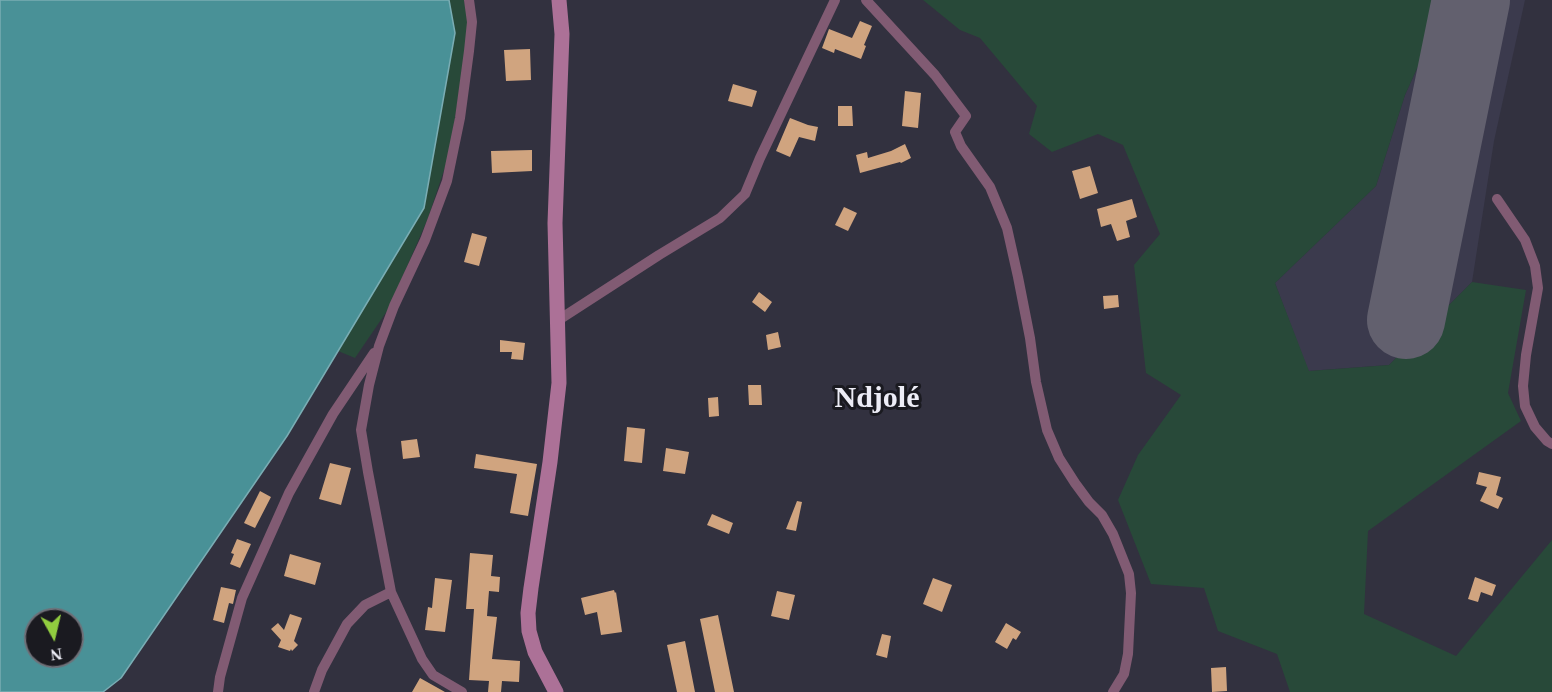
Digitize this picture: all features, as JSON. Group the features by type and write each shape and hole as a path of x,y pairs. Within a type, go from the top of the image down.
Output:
{"street":[{"path":"462,692 433,675 422,659 391,591 361,430 379,346 394,306 425,240 447,181 460,118 470,51 472,22 469,0"},
{"path":"556,692 535,652 529,631 528,613 559,383 555,223 562,34 559,0"},
{"path":"557,321 720,218 745,194 835,0"},
{"path":"866,0 935,75 966,116 955,132 961,146 990,188 1007,228 1047,430 1059,458 1075,483 1089,502 1102,514 1113,534 1129,574 1131,593 1128,654 1124,674 1113,692"},
{"path":"1497,200 1525,240 1535,266 1538,288 1523,386 1525,406 1535,427 1552,444"},
{"path":"218,692 242,598 289,493 333,414 379,346"},
{"path":"314,692 322,670 347,624 365,605 391,591"}],"shaded area":[{"path":"0,0 449,0 455,33 424,208 287,436 121,678 103,692 0,692"},
{"path":"449,0 464,0 469,24 450,152 428,218 389,308 355,358 338,351 424,208 455,33"},
{"path":"923,0 1448,0 1405,95 1376,186 1275,283 1309,371 1389,365 1472,282 1526,290 1508,393 1521,421 1368,531 1364,614 1456,656 1552,540 1552,692 1290,692 1277,654 1218,631 1204,588 1151,584 1118,500 1138,455 1181,395 1146,373 1134,265 1160,234 1123,145 1098,134 1052,152 1029,134 1037,106 980,38 960,30"},
{"path":"1448,0 1525,0 1494,141 1472,282 1389,365 1308,371 1275,283 1376,186 1405,95"}],"building":[{"path":"860,21 872,26 861,59 835,49 834,53 822,48 829,29 852,38"},
{"path":"530,49 531,80 506,81 504,50"},
{"path":"733,84 757,91 752,107 728,101"},
{"path":"905,91 921,93 918,128 902,126"},
{"path":"838,106 852,106 853,126 838,126"},
{"path":"790,118 818,127 815,141 799,137 790,157 776,151"},
{"path":"905,144 911,158 901,163 860,173 856,155 867,152 868,158"},
{"path":"532,150 532,171 492,173 491,151"},
{"path":"1090,166 1098,193 1080,199 1072,171"},
{"path":"1132,199 1137,217 1126,221 1130,237 1117,241 1111,224 1101,227 1097,209"},
{"path":"844,207 857,213 848,231 835,225"},
{"path":"472,233 487,237 479,266 464,262"},
{"path":"759,292 772,302 765,312 752,302"},
{"path":"1118,295 1119,307 1104,309 1103,296"},
{"path":"778,332 781,347 768,350 766,335"},
{"path":"500,340 525,343 523,360 511,359 512,352 500,352"},
{"path":"748,385 761,385 762,405 749,405"},
{"path":"718,397 719,416 709,417 708,398"},
{"path":"627,427 645,429 642,463 624,461"},
{"path":"417,439 420,457 403,459 401,441"},
{"path":"666,448 689,452 685,474 663,471"},
{"path":"476,454 537,464 528,516 510,513 517,474 474,468"},
{"path":"330,463 351,468 341,505 319,499"},
{"path":"1479,472 1501,477 1496,495 1503,498 1498,509 1480,501 1487,487 1476,484"},
{"path":"260,491 271,497 255,528 244,523"},
{"path":"797,501 802,502 796,531 786,529"},
{"path":"712,514 733,523 729,534 707,525"},
{"path":"237,539 251,544 240,568 230,564 234,554 231,553"},
{"path":"470,553 493,555 491,576 500,577 499,592 489,591 487,616 497,617 492,659 520,661 519,682 502,681 501,692 488,692 489,681 469,680 474,609 466,609"},
{"path":"290,554 321,563 315,585 284,576"},
{"path":"1475,577 1496,585 1492,596 1481,592 1478,602 1468,599"},
{"path":"435,578 452,580 445,632 425,630 428,607 432,608"},
{"path":"933,578 952,585 942,612 923,604"},
{"path":"221,587 236,590 233,604 229,603 224,623 213,620"},
{"path":"614,590 622,632 601,635 597,612 585,615 581,598"},
{"path":"777,591 795,595 789,620 771,616"},
{"path":"290,614 302,618 294,641 298,645 292,651 278,647 281,640 271,629 278,623 284,630"},
{"path":"718,615 734,692 715,692 700,619"},
{"path":"1006,623 1021,632 1016,640 1013,638 1007,649 995,642"},
{"path":"882,634 891,636 887,658 876,655"},
{"path":"685,641 695,692 677,692 667,645"},
{"path":"1226,667 1227,691 1212,692 1211,668"},
{"path":"420,678 445,692 412,692"}],"runway":[{"path":"1406,320 1471,0"}],"district":[{"name":"Ndjolé","path":"877,399"}]}
